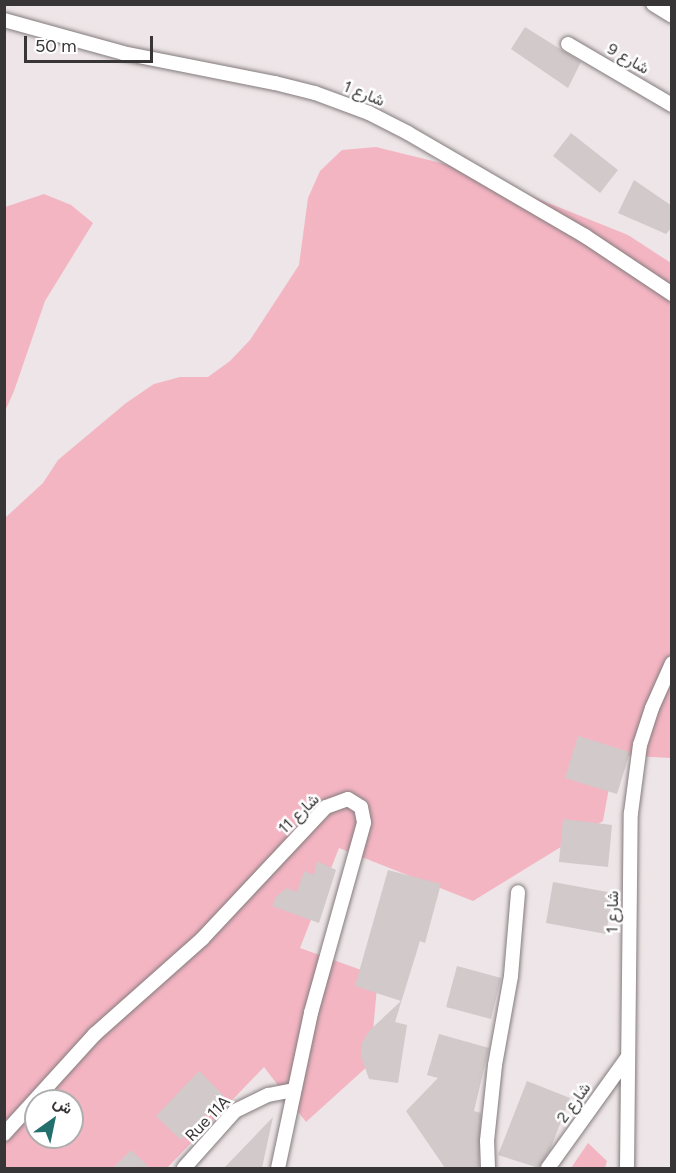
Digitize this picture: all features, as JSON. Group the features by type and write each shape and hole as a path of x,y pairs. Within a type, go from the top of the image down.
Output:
{"street":[{"path":"653,4 672,16"},
{"name":"شارع 1","path":"4,20 123,53 315,93 369,113 418,138 585,236 672,294"},
{"name":"شارع 9","path":"568,44 672,105"},
{"name":"شارع 1","path":"627,1168 631,813 640,745 652,708 672,663"},
{"name":"شارع 11","path":"4,1134 95,1034 202,939 326,807 348,799 361,807 363,823 311,1013 278,1168"},
{"path":"488,1168 487,1141 495,1065 511,976 518,892"},
{"name":"شارع 2","path":"548,1168 627,1058"},
{"name":"Rue 11A","path":"184,1168 235,1111 268,1095 294,1090"}],"shaded area":[{"path":"376,147 461,168 628,235 671,263 671,758 615,755 603,821 473,901 339,848 300,948 378,976 370,1064 306,1122 264,1067 167,1168 5,1168 5,518 43,483 58,460 126,403 154,384 180,377 208,377 230,361 250,340 299,265 308,198 320,171 342,150"},
{"path":"44,194 71,205 93,223 45,301 5,411 5,207"},
{"path":"588,1143 607,1161 605,1168 571,1168"}],"building":[{"path":"525,27 581,62 568,88 511,49"},
{"path":"571,133 618,170 600,193 553,156"},
{"path":"634,180 672,206 672,227 666,234 618,213"},
{"path":"578,736 630,752 617,794 565,778"},
{"path":"563,819 612,825 608,867 559,862"},
{"path":"317,861 336,870 319,923 272,906 276,897 286,888 297,892 304,871 314,875"},
{"path":"388,870 441,884 425,943 420,941 395,1022 407,1025 398,1083 369,1079 361,1056 362,1043 369,1031 401,1001 355,986"},
{"path":"553,882 613,893 606,934 546,923"},
{"path":"457,966 501,978 491,1019 446,1007"},
{"path":"439,1034 489,1048 474,1111 481,1113 479,1168 445,1168 406,1111 438,1078 427,1075"},
{"path":"199,1071 224,1096 181,1140 156,1116"},
{"path":"527,1081 570,1098 550,1150 539,1168 498,1155"},
{"path":"273,1117 262,1168 224,1168"},
{"path":"131,1150 150,1168 113,1168"}]}
